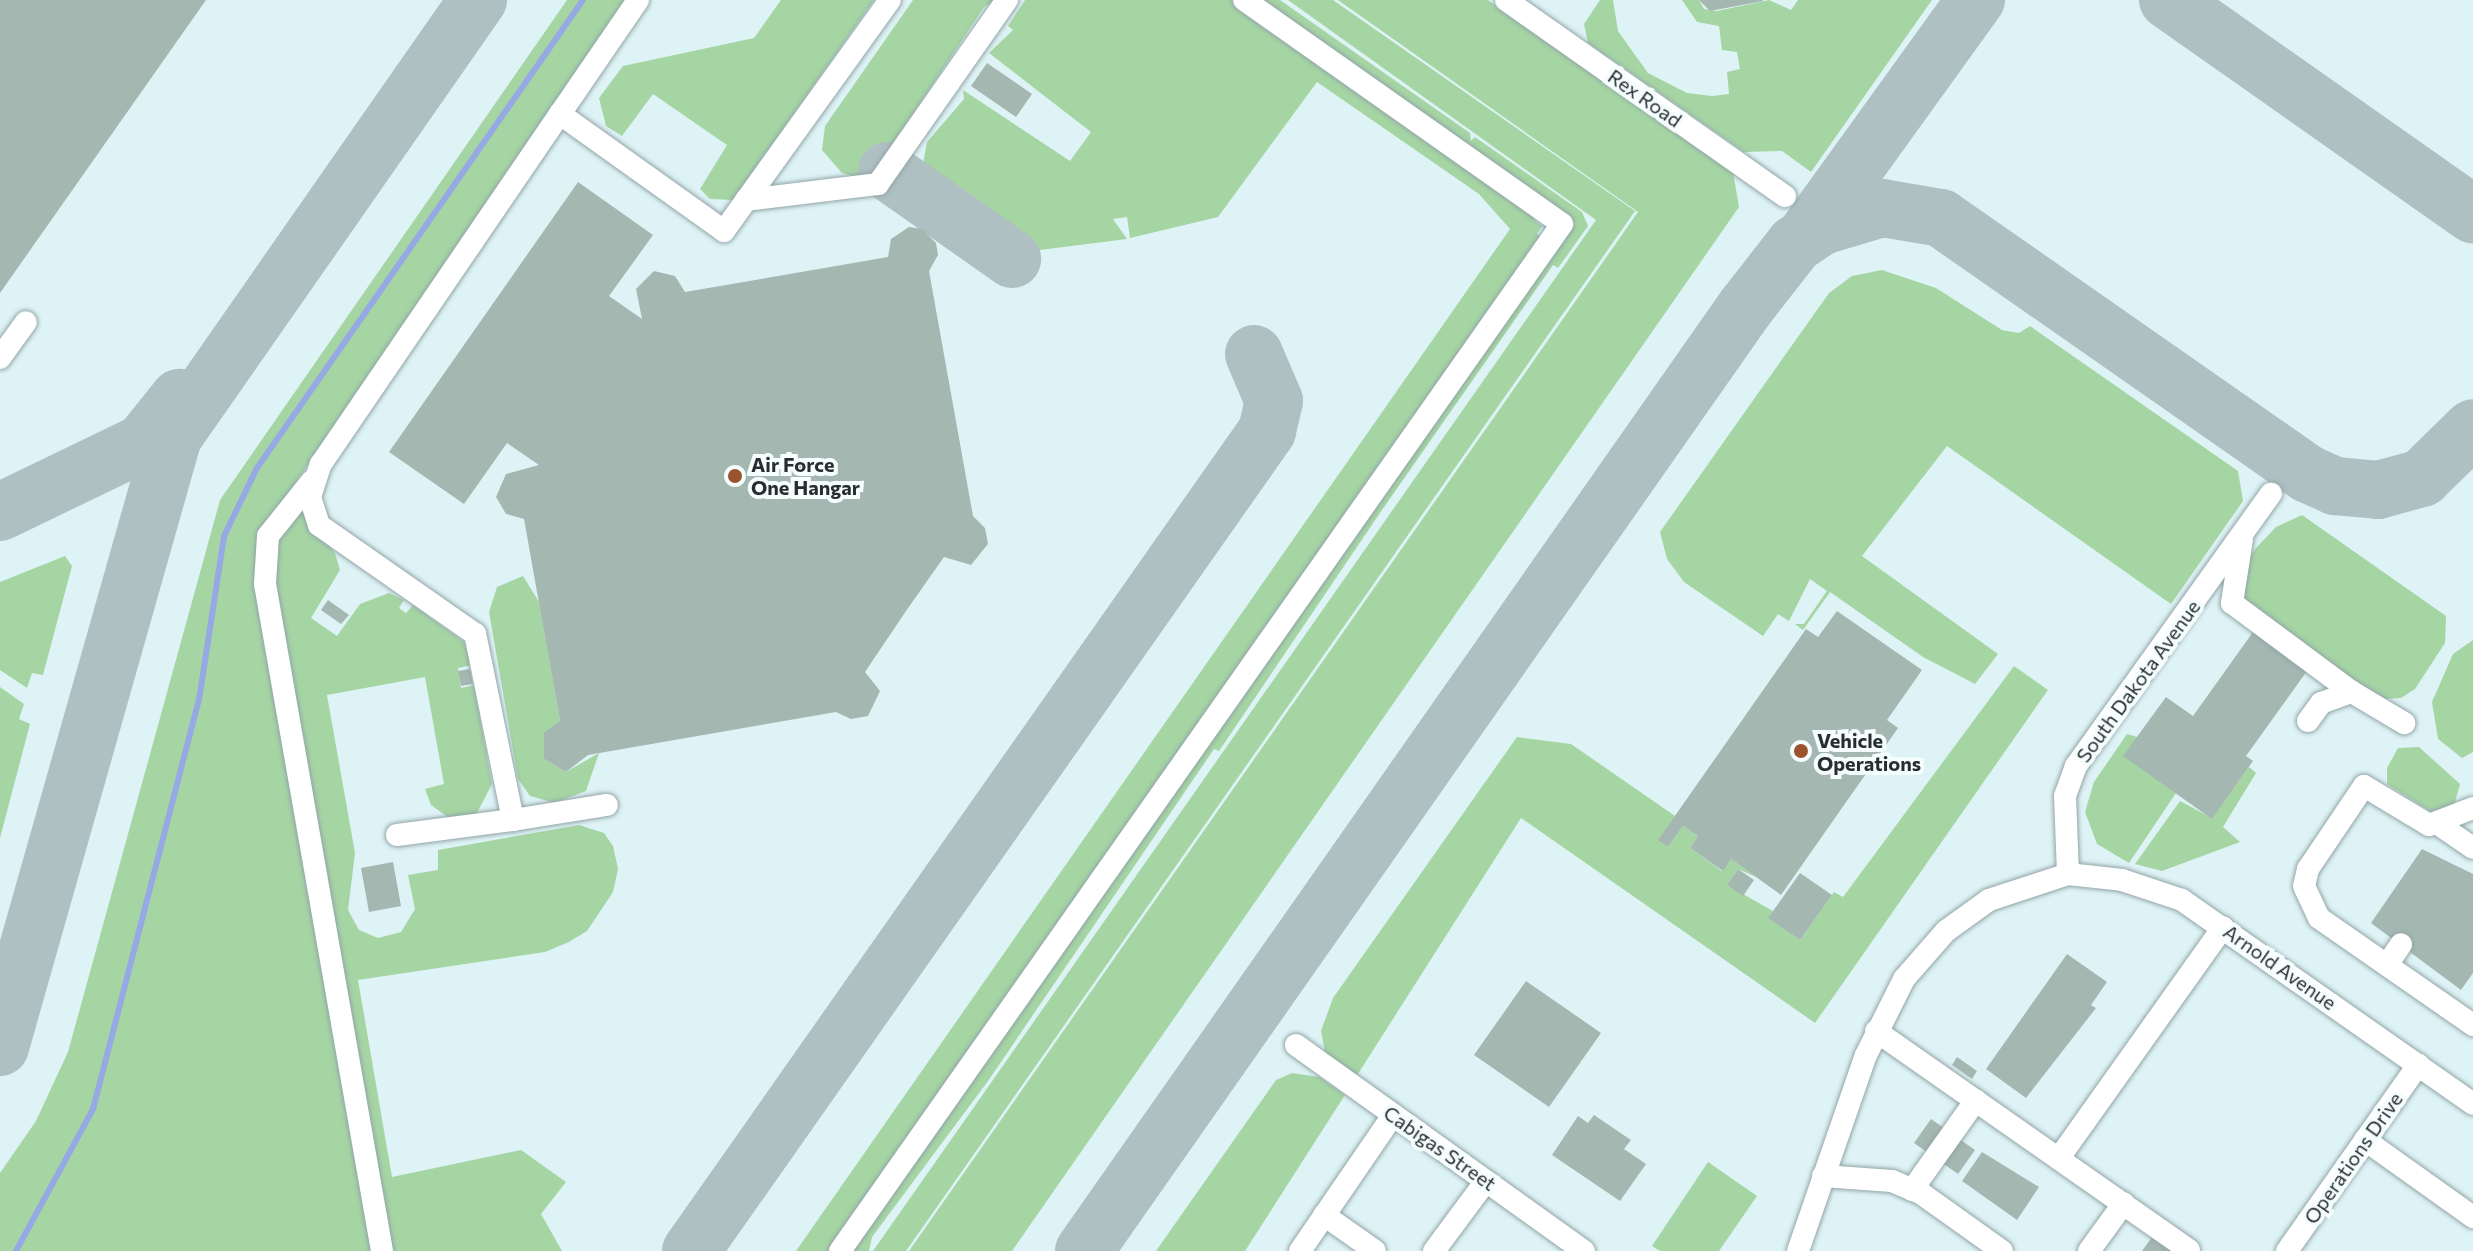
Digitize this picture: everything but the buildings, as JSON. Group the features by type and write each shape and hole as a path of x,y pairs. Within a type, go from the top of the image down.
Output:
{"street":[{"path":"382,1251 265,584 268,536 312,481 638,0"},
{"path":"560,114 724,231 890,0"},
{"path":"746,200 878,184 1007,0"},
{"path":"840,1251 1562,224 1244,0"},
{"name":"Rex Road","path":"1506,0 1785,196"},
{"path":"0,358 26,322"},
{"path":"312,481 312,511 330,536 475,634 513,820"},
{"name":"South Dakota Avenue","path":"2068,874 2064,819 2071,775 2271,494"},
{"path":"2243,535 2232,603 2352,692 2404,723"},
{"path":"2308,721 2321,703 2352,692"},
{"path":"2471,1020 2319,918 2307,897 2308,869 2364,786 2402,812 2438,824 2473,848"},
{"path":"397,835 607,805"},
{"path":"2438,824 2473,808"},
{"path":"1805,1248 1823,1176 1876,1031 1904,979 1946,931 2010,890 2068,874"},
{"name":"Arnold Avenue","path":"2068,874 2163,892 2223,927 2473,1104"},
{"path":"2059,1158 2223,927"},
{"path":"2387,965 2401,944"},
{"path":"1876,1031 2189,1250"},
{"name":"Cabigas Street","path":"1296,1045 1584,1251"},
{"name":"Operations Drive","path":"2287,1251 2418,1065"},
{"path":"1912,1190 1976,1100"},
{"path":"1300,1251 1393,1115"},
{"path":"2365,1140 2473,1217"},
{"path":"1823,1176 1892,1181 1912,1190 2002,1251"},
{"path":"1434,1251 1486,1181"},
{"path":"2089,1251 2124,1203"},
{"path":"1324,1215 1375,1251"}],"green space":[{"path":"567,0 634,0 268,522 256,558 376,1251 0,1251 0,1173 36,1121 68,1052 220,500"},
{"path":"781,0 874,0 733,200 710,199 700,189 727,145 653,94 622,136 606,126 599,98 623,66 754,38"},
{"path":"913,0 996,0 984,7 878,167 856,177 842,173 822,150 825,126"},
{"path":"1025,0 1233,0 1538,214 1534,220 1542,226 1537,234 1544,239 834,1251 796,1251 1510,229 1479,194 1317,82 1218,217 1130,238 1127,217 1113,219 1127,239 1032,251 937,187 923,164 927,142 964,99 963,90 1070,161 1091,132 989,53 1013,30 1008,26"},
{"path":"1259,0 1280,0 1470,133 1471,141 1475,137 1582,212 1588,226 1558,268 1553,265 1219,751 1214,749 988,1081 872,1237 869,1251 853,1251 1575,223"},
{"path":"1288,0 1333,0 1635,211 906,1251 873,1251 1596,220"},
{"path":"1338,0 1488,0 1733,172 1739,207 1012,1251 909,1251 1638,212"},
{"path":"1600,0 1613,0 1618,31 1648,73 1687,93 1712,96 1729,94 1727,72 1740,69 1737,52 1722,50 1719,26 1697,22 1682,0 1699,0 1704,9 1717,11 1769,0 1791,10 1798,0 1932,0 1811,172 1782,151 1744,152 1588,43 1584,24"},
{"path":"1882,270 1936,288 2002,330 2019,333 2030,326 2238,471 2243,501 2171,604 1947,446 1862,556 1998,654 1975,684 1923,657 1830,592 1803,630 1795,624 1804,624 1827,591 1810,579 1789,621 1778,614 1763,636 1684,582 1667,559 1660,532 1829,293 1852,276"},
{"path":"300,510 335,553 340,570 311,618 337,636 360,604 389,593 404,600 399,608 406,613 413,605 464,642 472,665 458,668 461,688 474,685 492,784 476,815 449,818 431,805 425,789 444,784 425,677 327,695 355,853 348,910 359,930 378,938 401,932 415,909 408,875 438,870 438,850 579,825 604,833 613,846 618,869 613,892 587,931 569,942 545,952 358,980 392,1177 521,1150 566,1182 541,1214 562,1251 391,1251 272,574 278,536"},
{"path":"2302,515 2446,616 2445,643 2415,689 2401,698 2385,699 2349,677 2245,599 2244,565 2276,527"},
{"path":"65,556 72,566 43,675 32,673 27,688 0,670 0,582"},
{"path":"523,576 539,602 560,721 544,732 544,759 566,772 599,753 586,791 555,803 530,796 518,779 489,612 497,587"},
{"path":"2473,640 2473,752 2462,758 2438,739 2432,702 2453,654"},
{"path":"2014,666 2048,690 1815,1023 1521,818 1356,1077 1325,1052 1321,1031 1333,998 1517,737 1571,744 1675,816 1659,840 1668,847 1683,826 1698,836 1690,848 1722,871 1731,859 1756,877 1738,869 1727,885 1773,911 1769,918 1800,940 1834,892 1843,897"},
{"path":"0,687 24,704 19,719 30,724 0,838"},
{"path":"2127,734 2137,737 2176,793 2129,863 2097,844 2085,812 2094,782"},
{"path":"2419,747 2460,784 2454,806 2433,813 2387,784 2387,768 2398,748"},
{"path":"2249,767 2256,773 2223,827 2240,842 2162,871 2135,864 2180,801 2212,818"},
{"path":"1292,1073 1319,1077 1345,1095 1245,1251 1156,1251 1276,1080"},
{"path":"1708,1162 1757,1196 1719,1251 1660,1251 1652,1246"}],"waterway":[{"path":"16,1251 93,1109 199,700 224,536 257,468 583,0"}],"taxiway":[{"path":"0,1047 173,437 478,0"},
{"path":"1807,234 1976,0"},
{"path":"2168,0 2473,214"},
{"path":"887,171 1012,259"},
{"path":"1084,1251 1745,308 1795,244 1822,226 1882,208 1941,218 2308,474 2335,486 2378,490 2422,478 2473,428"},
{"path":"691,1251 1267,431 1274,401 1254,354"},
{"path":"0,512 143,443 179,398"}],"place":[{"name":"Air Force One Hangar","path":"735,476"},
{"name":"Vehicle Operations","path":"1801,751"}]}
